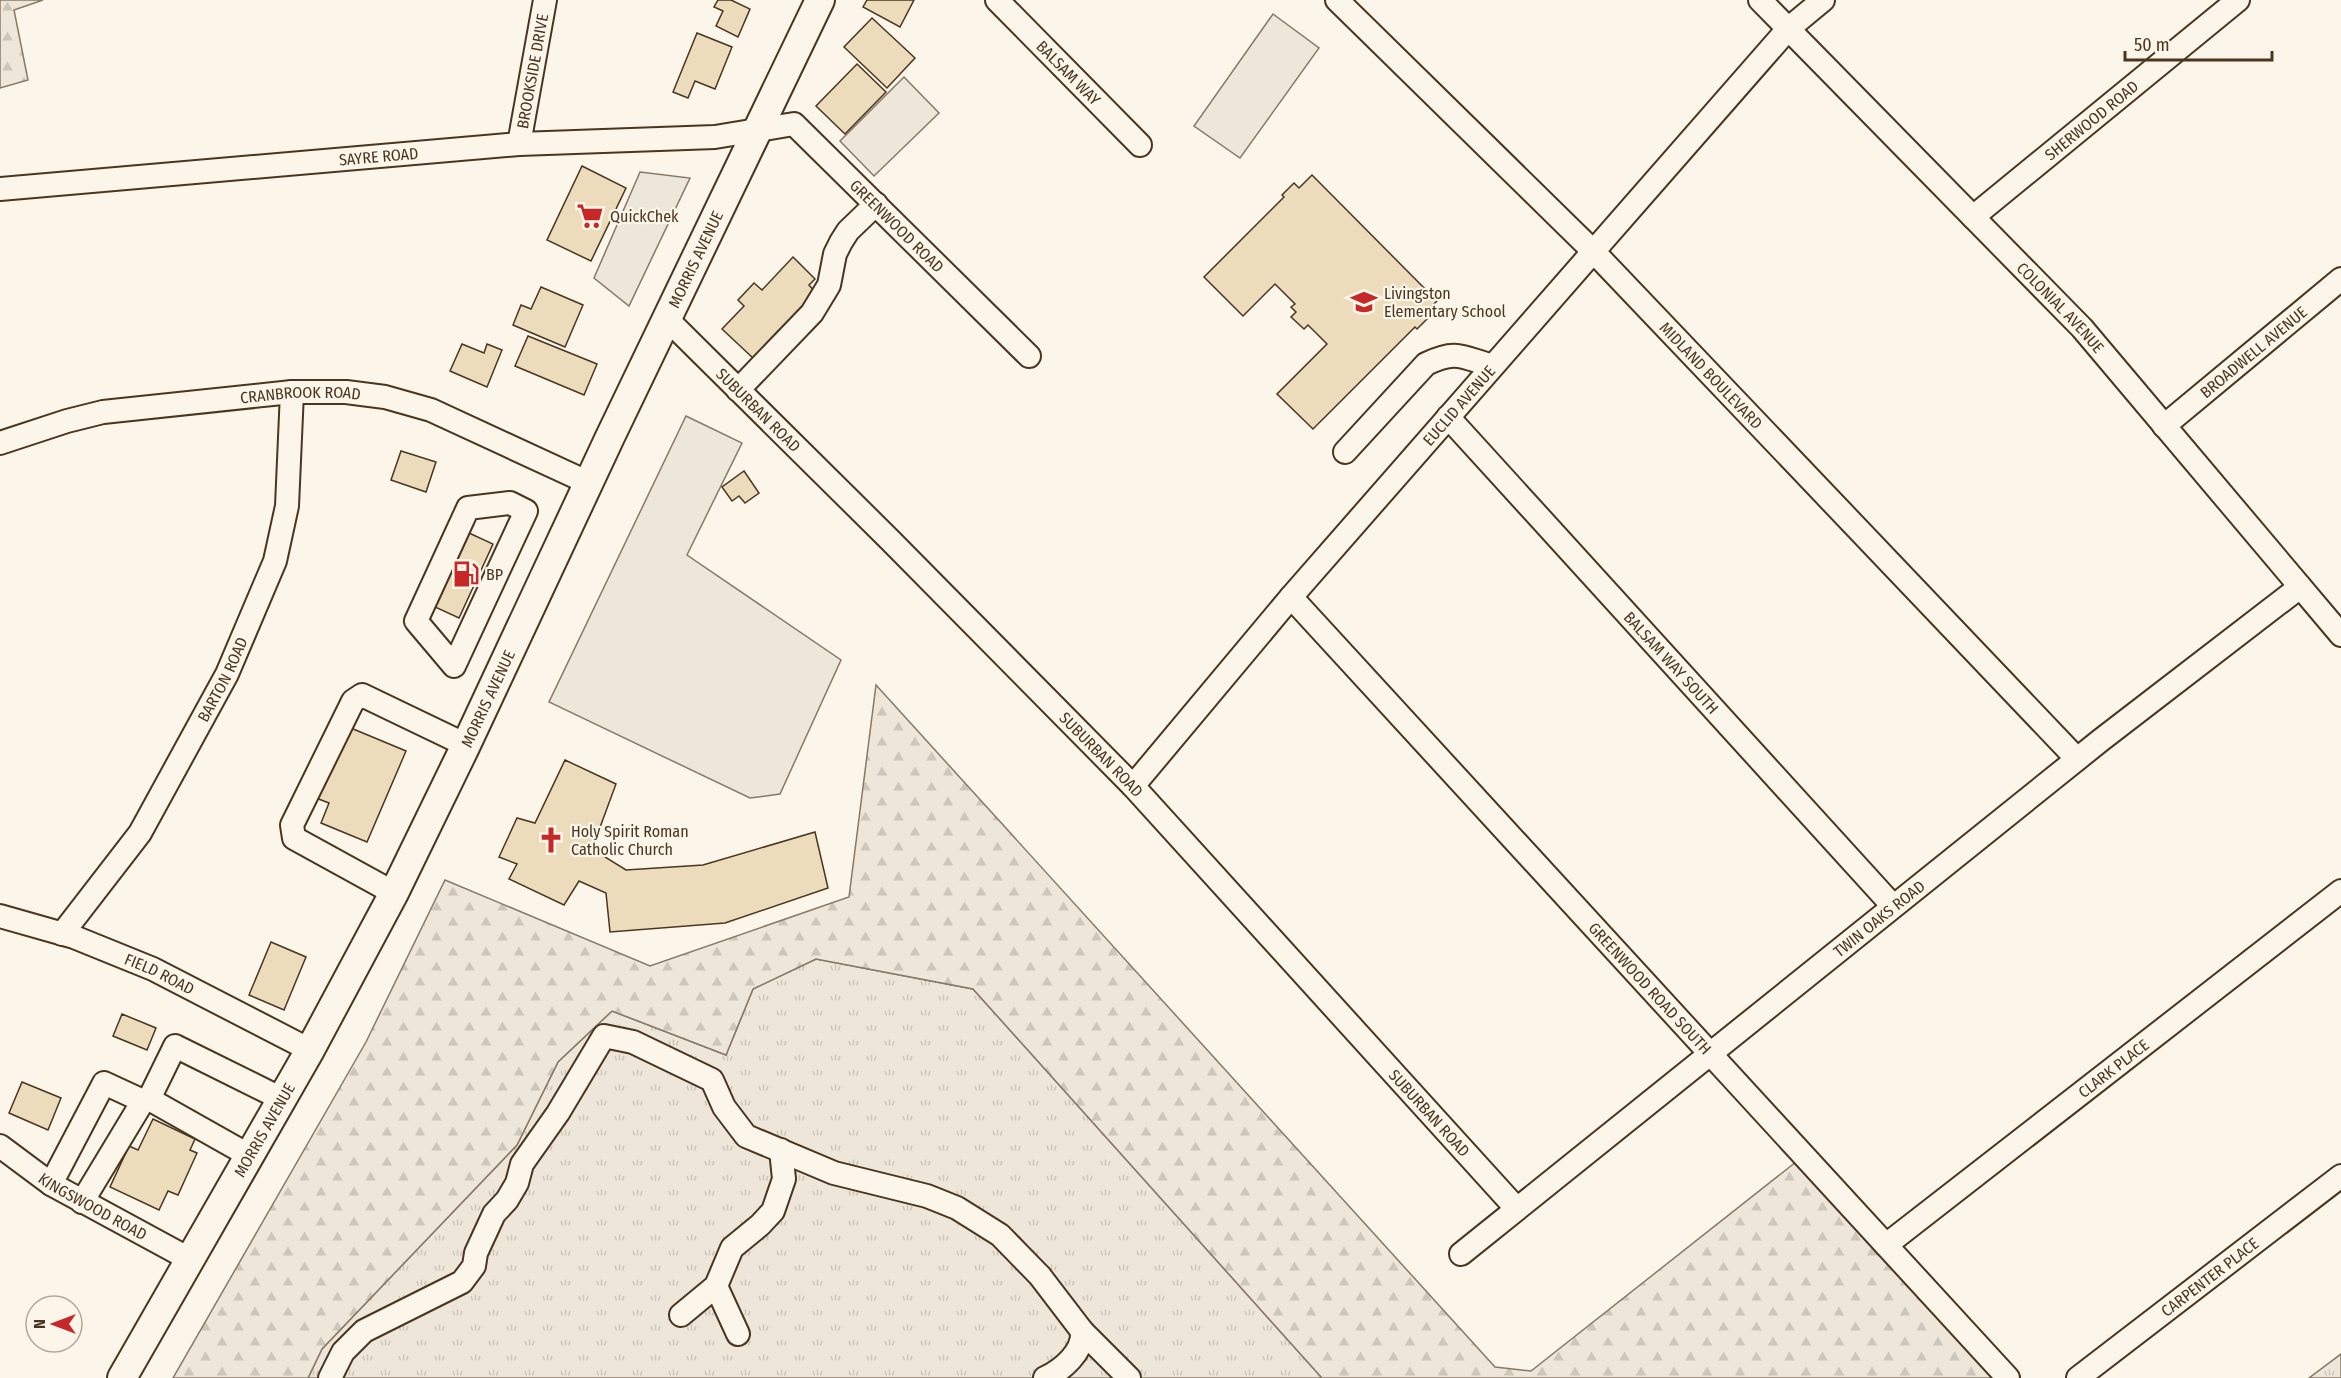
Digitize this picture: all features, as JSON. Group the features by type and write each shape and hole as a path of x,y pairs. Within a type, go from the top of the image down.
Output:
{"main road":[{"name":"MORRIS AVENUE","path":"122,1378 310,1050 394,893 820,0"}],"street":[{"name":"BROOKSIDE DRIVE","path":"519,144 544,0"},
{"name":"BALSAM WAY","path":"997,0 1140,145"},
{"name":"MIDLAND BOULEVARD","path":"1337,0 1593,251 2077,759"},
{"name":"COLONIAL AVENUE","path":"1760,0 2082,328 2341,635"},
{"name":"EUCLID AVENUE","path":"1133,786 1291,597 1788,28 1823,0"},
{"name":"SHERWOOD ROAD","path":"1973,217 2238,0"},
{"name":"GREENWOOD ROAD","path":"756,131 794,124 1029,356"},
{"name":"SAYRE ROAD","path":"0,189 519,144 715,137 756,131"},
{"path":"738,390 812,313 829,285 835,254 841,242 848,231 876,204"},
{"name":"BROADWELL AVENUE","path":"2164,426 2341,279"},
{"name":"SUBURBAN ROAD","path":"667,320 905,555 1133,786 1516,1208"},
{"path":"1345,452 1426,364 1443,355 1456,355 1492,366"},
{"name":"CRANBROOK ROAD","path":"0,443 103,412 292,392 366,395 385,397 431,410 589,483"},
{"name":"BARTON ROAD","path":"62,934 140,832 227,674 271,572 287,506 292,392"},
{"name":"BALSAM WAY SOUTH","path":"1448,417 1893,906"},
{"path":"510,503 526,511 479,612 454,666 416,621 468,508 510,503"},
{"name":"TWIN OAKS ROAD","path":"1461,1254 2077,759 2300,587"},
{"name":"GREENWOOD ROAD SOUTH","path":"1291,597 2008,1378"},
{"path":"394,893 294,838 292,825 353,701 362,695 466,745"},
{"name":"CLARK PLACE","path":"1886,1245 2341,891"},
{"name":"FIELD ROAD","path":"0,916 62,934 153,969 310,1050"},
{"path":"330,1378 343,1352 363,1331 462,1282 474,1266 476,1253 494,1214 507,1200 517,1183 522,1164 558,1113 604,1036 633,1042 712,1080 724,1107 746,1136 834,1173 927,1196 957,1208 1000,1234 1041,1276 1082,1331 1129,1378"},
{"path":"82,1202 146,1100 175,1046 282,1099"},
{"path":"51,1184 104,1083 146,1100 250,1156"},
{"name":"KINGSWOOD ROAD","path":"0,1146 51,1184 191,1260"},
{"path":"681,1315 716,1286 732,1248 773,1211 784,1179 782,1150"},
{"name":"CARPENTER PLACE","path":"2078,1378 2341,1176"},
{"path":"716,1286 738,1334"},
{"path":"1045,1378 1056,1373 1068,1362 1081,1345 1082,1331"}],"green space":[{"path":"0,0 43,0 14,10 28,80 0,88"},
{"path":"876,685 1495,1367 1531,1371 1801,1158 2006,1378 1322,1378 973,989 816,959 753,989 726,1055 612,1011 558,1062 517,1145 322,1349 308,1378 173,1378 366,1042 445,880 650,966 849,897"},
{"path":"816,959 973,989 1322,1378 308,1378 322,1349 517,1145 558,1062 612,1011 726,1055 753,989"},
{"path":"2341,1354 2341,1378 2309,1378"}],"shaded area":[{"path":"1273,14 1319,48 1240,158 1194,126"},
{"path":"904,77 939,113 874,176 840,141"},
{"path":"640,172 690,178 629,306 594,278"},
{"path":"686,416 742,443 687,555 841,660 780,794 750,798 549,702"}],"building":[{"path":"718,0 731,0 750,9 738,37 716,26 723,11 714,7"},
{"path":"867,0 914,0 900,27 863,7"},
{"path":"872,18 915,58 887,88 844,47"},
{"path":"697,33 732,47 715,89 695,81 688,98 673,92"},
{"path":"857,64 886,92 845,134 816,106"},
{"path":"582,166 626,188 591,261 547,240"},
{"name":"Livingston Elementary School","path":"1312,175 1437,301 1424,314 1428,318 1417,329 1415,327 1313,429 1277,394 1327,344 1308,325 1304,329 1291,317 1296,312 1291,307 1295,304 1275,284 1243,316 1204,277 1284,197 1282,195 1294,183 1299,188"},
{"path":"793,257 815,279 809,285 816,293 754,359 722,329 744,306 738,300 754,283 762,290"},
{"path":"541,287 583,305 565,347 513,325 521,305 531,309"},
{"path":"528,336 597,364 584,395 515,366"},
{"path":"462,344 484,353 487,344 502,350 487,387 450,371"},
{"path":"401,451 436,462 426,492 391,480"},
{"path":"744,471 759,493 745,503 739,496 732,501 722,487"},
{"path":"469,533 493,544 459,618 435,607"},
{"path":"346,726 406,751 367,842 321,823 329,803 316,798"},
{"name":"Holy Spirit Roman Catholic Church","path":"565,760 616,784 592,849 626,870 703,865 815,832 828,888 725,923 610,932 606,893 579,881 564,905 509,879 517,864 499,857 517,818 535,823"},
{"path":"271,942 306,957 284,1010 249,995"},
{"path":"122,1014 156,1028 147,1050 113,1036"},
{"path":"22,1082 61,1098 48,1130 9,1113"},
{"path":"153,1119 195,1139 190,1150 197,1153 178,1195 168,1191 159,1210 110,1187 129,1146 138,1150"}],"place":[{"name":"QuickChek","path":"590,216"},
{"name":"Livingston Elementary School","path":"1364,302"},
{"name":"BP","path":"466,574"},
{"name":"Holy Spirit Roman Catholic Church","path":"551,840"}]}
